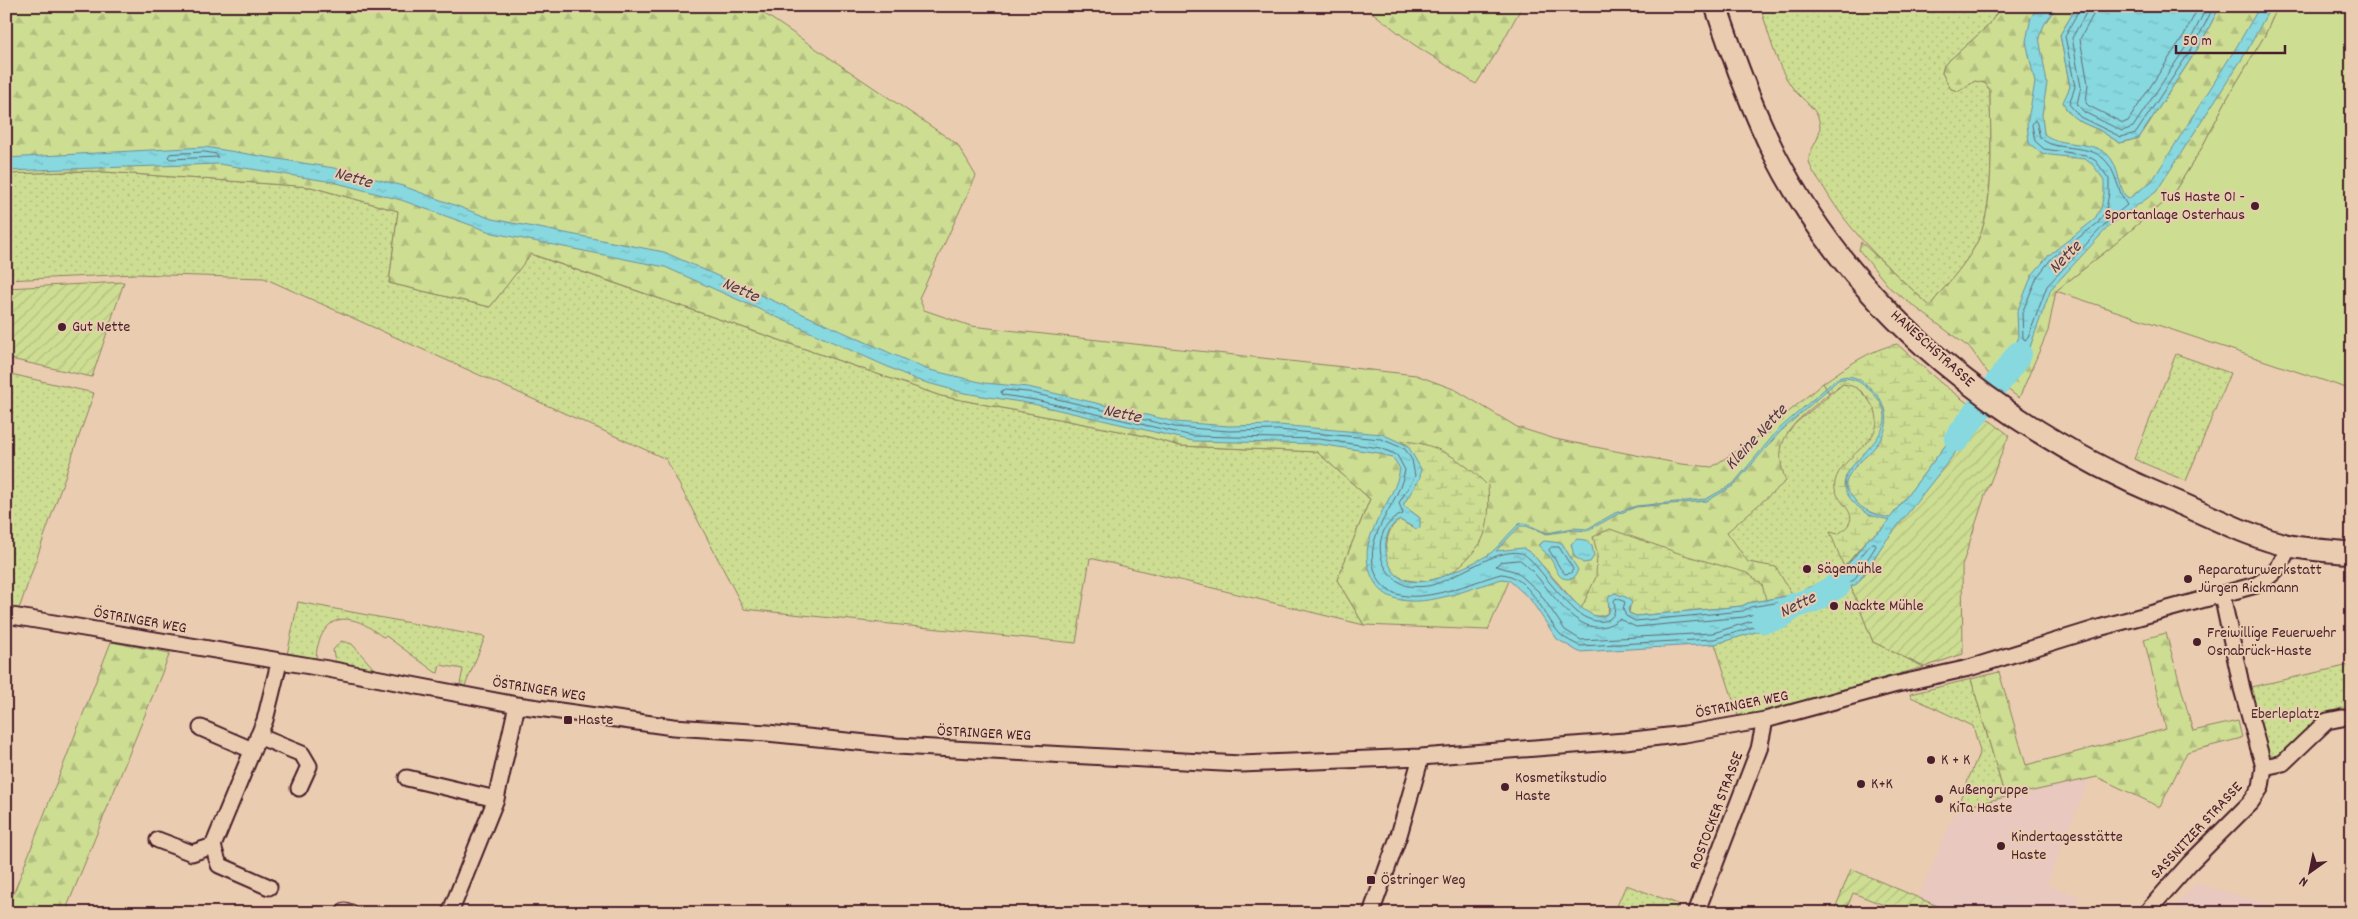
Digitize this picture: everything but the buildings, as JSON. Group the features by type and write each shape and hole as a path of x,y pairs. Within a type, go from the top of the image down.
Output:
{"street":[{"name":"HANESCHSTRASSE","path":"1716,6 1745,89 1776,156 1805,205 1839,254 1878,300 1926,348 1998,405 2079,456 2136,485 2259,536 2289,546 2352,553"},
{"name":"ÖSTRINGER WEG","path":"6,615 328,670 518,705 673,727 767,733 897,746 1116,759 1241,764 1421,757 1625,741 1685,734 1765,720 1893,685 1969,668 2095,629 2256,585 2271,577 2280,568 2289,546"},
{"name":"SASSNITZER STRASSE","path":"2146,913 2190,863 2251,802 2261,787 2264,767 2242,689 2222,595"},
{"path":"269,887 220,865 213,846 265,720 279,663"},
{"path":"450,913 496,799 518,705"},
{"path":"2264,767 2283,763 2327,721 2342,718"},
{"name":"ROSTOCKER STRASSE","path":"1696,913 1759,749 1765,720"},
{"path":"201,728 302,754 308,766 299,788"},
{"path":"1371,913 1407,811 1421,757"},
{"path":"407,778 479,797 496,799"},
{"path":"158,840 192,854 213,846"}],"shaded area":[{"name":"Kindertagesstätte Haste","path":"2089,779 2047,884 2079,897 2072,913 1954,913 1918,898 1956,809"},
{"path":"2197,883 2295,913 2168,913"}],"green space":[{"path":"6,6 753,6 957,144 976,176 919,298 924,310 971,326 1416,375 1456,390 1517,427 1555,439 1681,464 1712,467 1766,431 1823,383 1829,393 1797,421 1784,440 1781,452 1781,465 1786,481 1727,532 1748,562 1776,567 1792,595 1748,603 1742,606 1636,616 1615,593 1609,604 1581,609 1533,555 1523,548 1488,630 1364,625 1337,580 1370,499 1317,452 1180,446 1145,436 941,396 531,254 490,307 389,283 398,211 311,187 91,171 7,174 6,176"},
{"path":"1364,6 1522,6 1497,52 1476,84 1413,44"},
{"path":"1760,6 2001,6 1989,25 1944,65 1942,73 1951,89 1959,91 1975,81 1985,83 1990,90 1991,171 1986,213 1974,248 1930,306 1859,237 1813,171 1809,159 1818,137 1820,123 1815,111 1798,94 1786,78 1773,48"},
{"path":"2001,6 2077,6 2060,35 2070,87 2064,102 2070,113 2078,120 2120,143 2139,138 2200,45 2220,6 2278,6 2265,35 2228,97 2200,151 2173,194 2056,291 2048,331 2019,398 1990,376 1971,349 1890,288 1859,250 1861,242 1930,306 1974,248 1986,214 1989,193 1991,172 1990,90 1985,83 1975,81 1959,91 1951,89 1942,73 1944,65 1989,25"},
{"name":"TuS Haste 01 - Sportanlage Osterhaus","path":"2278,6 2352,6 2352,390 2056,291 2173,194 2200,151 2228,97 2265,35"},
{"path":"91,171 311,187 398,211 389,283 490,307 530,254 941,396 1145,436 1180,446 1317,452 1370,499 1337,580 1364,625 1090,558 1076,643 744,609 666,459 264,278 135,274 6,280 7,174"},
{"name":"Gut Nette","path":"124,282 92,377 6,358 6,288"},
{"path":"1897,344 1941,383 1974,408 1882,529 1867,540 1844,567 1830,532 1838,534 1847,527 1850,514 1835,490 1835,482 1839,471 1872,436 1876,426 1876,415 1870,402 1859,390 1843,384 1829,393 1823,383 1867,355"},
{"path":"2176,354 2230,373 2186,481 2134,459"},
{"path":"6,373 94,393 19,609 6,606"},
{"path":"1843,384 1855,386 1932,463 1844,568 1873,642 1924,667 1739,718 1715,644 1727,532 1714,510 1797,422"},
{"path":"1984,416 2009,435 1985,495 1962,566 1963,654 1924,667 1873,642 1851,587 1866,573 1883,544"},
{"path":"1401,441 1426,445 1449,454 1488,486 1489,507 1481,542 1473,553 1455,570 1447,575 1427,581 1407,580 1398,576 1391,570 1386,561 1385,554 1389,532 1393,526 1400,520 1415,529 1420,518 1403,505 1409,495 1408,446"},
{"path":"1610,529 1684,555 1747,573 1762,584 1766,600 1742,606 1636,616 1629,613 1630,606 1609,604 1608,613 1601,616 1591,615 1581,609 1596,577 1597,552 1593,537"},
{"path":"298,602 485,637 465,686 460,684 463,669 440,665 438,673 435,672 386,636 383,637 365,625 352,620 343,619 336,621 325,630 318,644 316,660 287,655"},
{"path":"2166,633 2193,731 2238,721 2242,738 2187,752 2160,807 2097,777 2005,797 1971,679 1999,672 2026,765 2166,729 2144,639"},
{"path":"341,641 352,644 375,670 335,661 333,650"},
{"path":"111,642 170,653 67,907 81,913 6,913"},
{"name":"Eberleplatz","path":"2352,665 2352,709 2340,708 2283,763 2264,767 2242,689"},
{"path":"1971,679 2005,797 1956,809 1980,751 1973,726 1911,697 1910,694"},
{"path":"1851,869 1954,913 1899,913 1899,911 1853,893 1845,913 1834,911"},
{"path":"1626,885 1678,904 1674,913 1614,913"}],"water":[{"path":"2039,6 2057,6 2045,23 2039,37 2047,83 2042,115 2044,134 2059,141 2100,149 2107,154 2114,164 2122,190 2128,199 2152,181 2260,6 2271,6 2247,51 2156,192 2111,224 2051,289 2030,347 2004,387 1993,379 2014,349 2018,339 2017,312 2032,275 2049,255 2094,220 2101,208 2104,193 2104,180 2093,165 2085,159 2042,154 2029,143 2027,124 2035,83 2026,41 2031,17"},
{"path":"2077,6 2220,6 2200,45 2139,138 2120,143 2074,117 2069,113 2063,102 2070,87 2060,35"},
{"path":"205,147 334,168 403,186 492,219 664,252 926,369 984,383 1028,387 1176,422 1229,426 1278,425 1382,434 1408,446 1421,469 1420,478 1403,505 1420,518 1420,528 1416,529 1400,520 1393,525 1388,533 1386,543 1386,553 1393,571 1400,578 1409,581 1432,580 1481,559 1492,552 1519,524 1524,523 1547,533 1573,528 1587,529 1615,513 1636,506 1706,499 1733,484 1778,430 1840,377 1851,376 1864,383 1879,397 1886,412 1887,421 1881,438 1875,447 1858,463 1846,483 1849,493 1861,507 1885,517 1890,518 1974,408 1984,416 1882,546 1857,584 1809,603 1803,590 1835,575 1852,560 1867,540 1882,529 1889,520 1870,515 1858,507 1848,496 1846,490 1845,483 1846,476 1876,440 1885,420 1884,410 1878,399 1860,382 1853,379 1838,380 1779,433 1733,486 1707,501 1636,507 1616,515 1587,531 1573,530 1547,534 1526,526 1520,526 1496,551 1523,548 1534,556 1571,598 1583,609 1594,615 1603,616 1610,610 1609,596 1615,593 1628,598 1632,603 1628,609 1629,613 1636,616 1742,606 1748,603 1792,595 1799,613 1756,632 1715,644 1579,652 1557,639 1530,599 1509,580 1502,579 1452,595 1415,601 1398,599 1383,592 1371,574 1367,557 1368,546 1374,527 1395,486 1400,469 1394,459 1379,453 1318,444 1193,441 1033,404 964,393 917,380 665,267 493,233 401,200 333,182 219,164 6,171 6,158"},
{"path":"1577,539 1585,540 1592,546 1594,556 1590,562 1583,563 1574,556 1571,544"},
{"path":"1544,541 1562,543 1578,570 1574,578 1565,579 1559,575 1551,559 1538,545"}],"waterway":[{"name":"Nette","path":"1957,439 2019,354"},
{"name":"Nette","path":"1764,620 1779,617 1794,606 1815,599 1838,585"}],"place":[{"name":"TuS Haste 01 - Sportanlage Osterhaus","path":"2255,206"},
{"name":"Gut Nette","path":"62,327"},
{"name":"Sägemühle","path":"1807,569"},
{"name":"Reparaturwerkstatt Jürgen Rickmann","path":"2188,579"},
{"name":"Nackte Mühle","path":"1834,606"},
{"name":"Freiwillige Feuerwehr Osnabrück-Haste","path":"2197,642"},
{"name":"Haste","path":"568,720"},
{"name":"K + K","path":"1931,760"},
{"name":"K+K","path":"1861,784"},
{"name":"Kosmetikstudio Haste","path":"1505,787"},
{"name":"Außengruppe KiTa Haste","path":"1939,799"},
{"name":"Kindertagesstätte Haste","path":"2001,846"},
{"name":"Östringer Weg","path":"1371,880"}],"water label":[{"name":"Kleine Nette","path":"1757,438"}]}
